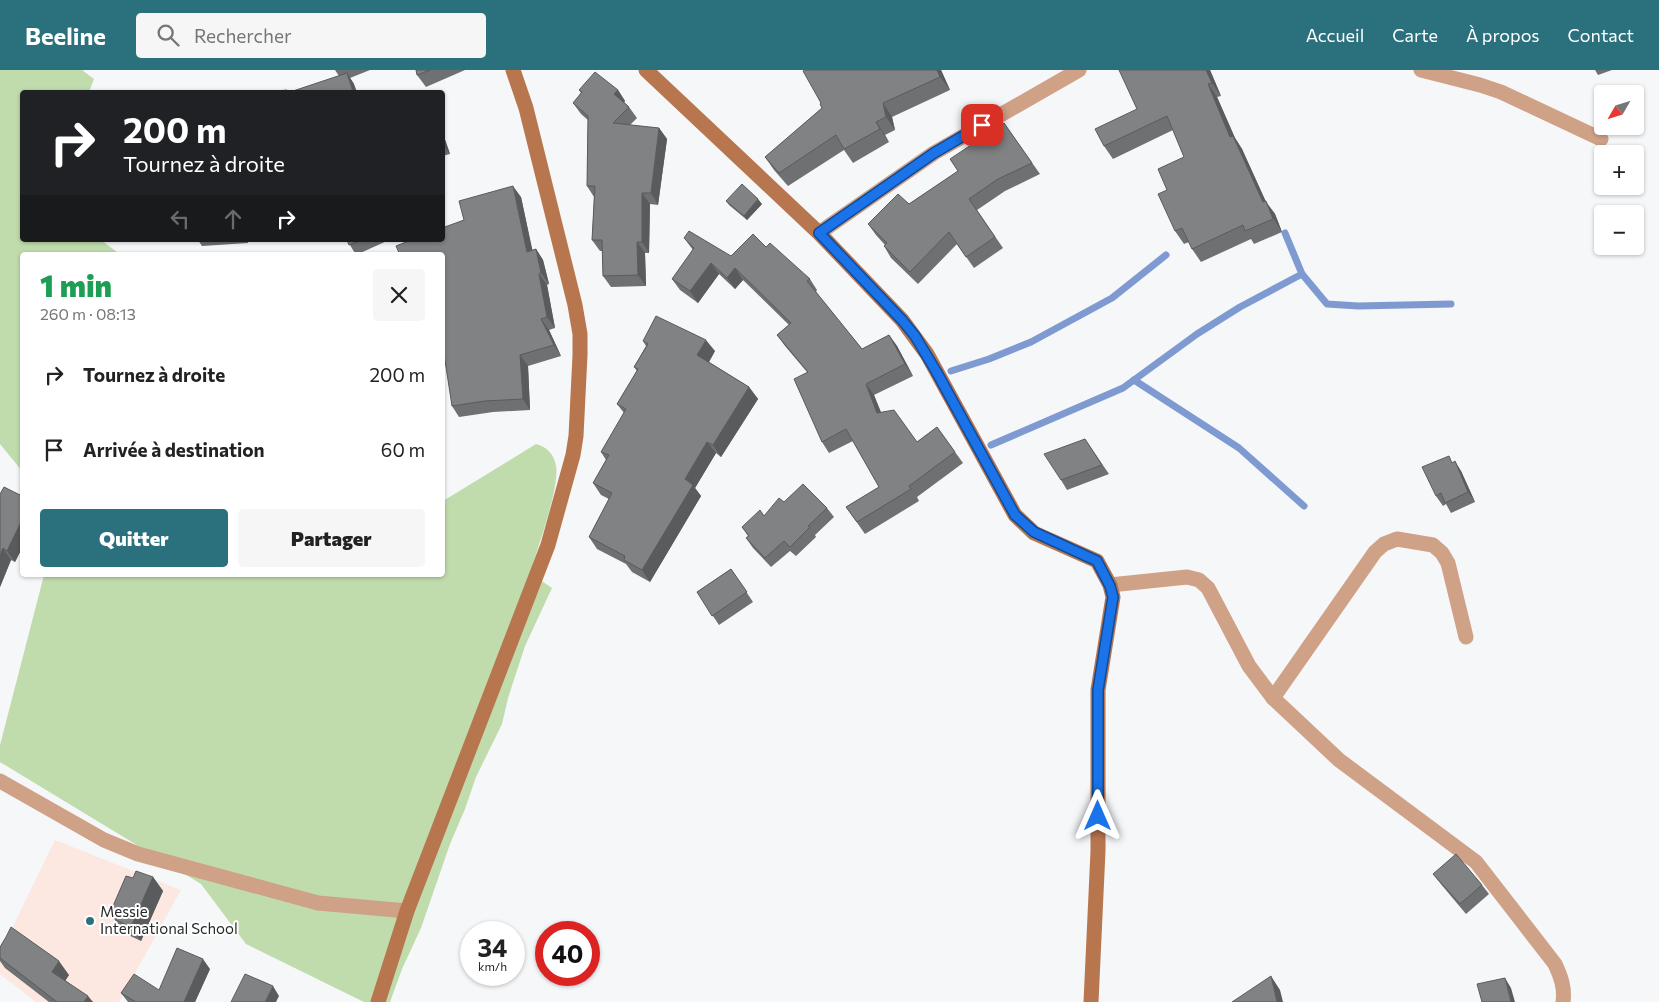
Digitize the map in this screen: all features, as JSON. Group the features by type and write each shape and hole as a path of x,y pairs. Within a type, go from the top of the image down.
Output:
{"street":[{"path":"378,1002 407,911 548,545 576,436 580,334 575,305 526,108 513,70"},
{"path":"646,70 819,233 902,320 915,336 941,379 1015,515 1034,532 1097,561 1110,586 1113,597 1098,690 1098,851 1091,1002"},
{"path":"819,233 934,153 1078,70"},
{"path":"1421,70 1501,92 1601,139"},
{"path":"1273,698 1375,552 1384,544 1397,539 1433,545 1442,553 1448,563 1466,638"},
{"path":"1110,586 1187,577 1199,580 1208,588 1249,666 1273,698 1339,760 1481,868 1555,964 1561,978 1564,993 1563,1002"},
{"path":"0,781 104,840 138,854 318,903 407,911"}],"shaded area":[{"name":"Messie International School","path":"55,840 181,890 119,1002 36,1002 0,974 0,953"}],"green space":[{"path":"0,70 82,70 94,79 90,90 20,90 20,242 104,242 117,252 20,252 20,469 0,444"},
{"path":"536,444 547,449 555,462 555,488 530,573 552,588 525,646 508,698 502,724 476,777 421,928 402,969 390,1002 364,1002 246,944 201,884 0,762 0,745 43,577 445,577 445,500"}],"building":[{"path":"416,70 430,70 417,75"},
{"path":"937,70 940,77 883,103 886,117 876,122 880,129 844,149 836,135 779,173 765,157 822,108 803,71"},
{"path":"1119,70 1206,70 1212,83 1208,84 1230,137 1233,136 1263,202 1266,201 1273,219 1245,231 1243,225 1192,249 1182,228 1175,231 1158,194 1167,190 1158,169 1184,157 1167,116 1104,146 1095,129 1137,109"},
{"path":"595,72 618,90 614,94 629,107 613,123 659,128 651,193 642,193 642,242 637,242 638,275 603,276 602,240 592,240 595,186 587,186 588,116 573,103 582,92 579,90"},
{"path":"347,73 352,90 296,90"},
{"path":"1004,123 1032,163 998,179 969,199 995,237 966,257 949,232 910,272 884,246 887,243 868,224 898,194 909,204 958,171 950,159"},
{"path":"742,184 758,199 744,216 726,201"},
{"path":"513,186 527,252 536,249 547,317 541,319 554,345 520,355 523,399 485,401 452,406 445,360 445,252 399,252 396,246 406,242 445,242 445,227 464,220 459,201"},
{"path":"689,231 731,256 753,234 766,247 770,243 810,279 807,281 862,349 889,335 905,364 866,384 877,413 894,410 917,442 937,427 955,452 909,486 911,489 857,522 846,507 879,487 846,429 822,442 794,379 808,372 777,335 791,323 735,268 727,278 711,263 690,291 672,279 694,248 684,238"},
{"path":"656,316 706,340 697,355 749,387 713,445 707,442 685,479 693,485 642,570 624,560 625,556 589,537 612,493 593,483 609,455 601,452 626,409 617,404 638,369 634,367 648,344 643,341"},
{"path":"1085,439 1102,465 1061,480 1044,454"},
{"path":"1449,456 1452,463 1455,461 1468,492 1445,503 1441,493 1436,496 1422,467"},
{"path":"803,484 827,508 790,547 784,541 765,558 746,538 749,536 742,527 760,510 764,516 779,498 784,502"},
{"path":"4,487 20,495 20,524 7,551 3,548 0,556 0,494"},
{"path":"731,569 747,592 712,616 697,592"},
{"path":"1456,854 1482,885 1460,904 1433,874"},
{"path":"136,871 153,877 131,927 116,920 118,917 110,913 126,876 133,878"},
{"path":"11,927 59,961 52,972 88,996 84,1002 57,1002 0,958 0,947"},
{"path":"177,948 203,959 184,1002 136,1002 121,993 134,974 159,990"},
{"path":"245,974 273,986 265,1002 231,1002"},
{"path":"1271,976 1277,1002 1232,1002"},
{"path":"1505,978 1511,1002 1482,1002 1477,984"}],"waterway":[{"path":"1285,233 1302,274 1327,304 1358,306 1451,304"},
{"path":"951,371 989,359 1031,342 1112,298 1166,255"},
{"path":"991,445 1123,388 1197,334 1240,307 1302,274"},
{"path":"1134,380 1239,448 1304,506"}],"place":[{"name":"Messie International School","path":"90,921"}],"route":[{"path":"982,125 934,153 819,233 915,336 965,422 1015,515 1034,532 1097,561 1110,586 1113,597 1098,690 1098,816"}]}
